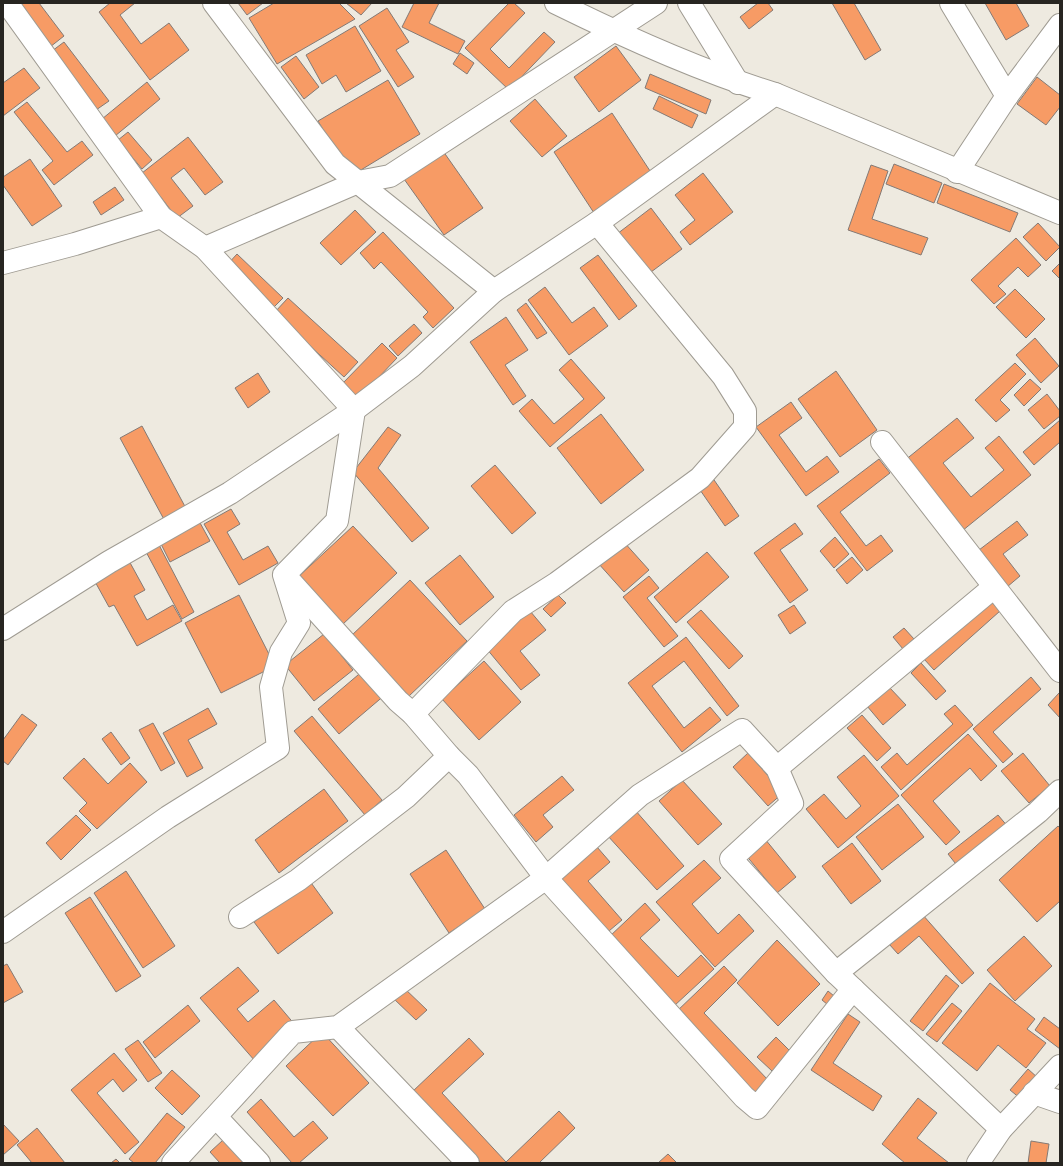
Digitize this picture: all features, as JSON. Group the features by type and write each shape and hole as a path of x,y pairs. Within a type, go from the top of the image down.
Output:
{"street":[{"path":"7,3 161,217 206,248 354,410"},
{"path":"214,3 335,164 494,291"},
{"path":"556,3 613,30 738,83 775,94 958,172 1060,213"},
{"path":"206,248 358,182 390,176 656,3"},
{"path":"689,3 738,83"},
{"path":"951,3 1007,96"},
{"path":"958,172 1007,96 1060,25"},
{"path":"3,629 109,562 230,493 354,410 412,366 494,291 597,223 775,94"},
{"path":"3,263 75,244 161,217"},
{"path":"413,714 513,611 557,583 700,478 745,427 745,411 723,376 597,223"},
{"path":"284,575 337,521 354,410"},
{"path":"882,442 1060,671"},
{"path":"284,575 398,701 413,714 449,756 468,775 546,878 744,1097 757,1108 853,989"},
{"path":"3,932 168,817 278,748 271,687 281,652 299,624 284,575"},
{"path":"778,768 994,587"},
{"path":"173,1163 293,1032 338,1027 546,878 640,795 742,730 778,768 792,803 731,859 836,973 1001,1129"},
{"path":"240,917 298,880 406,797 449,756"},
{"path":"836,973 1038,812 1060,791"},
{"path":"338,1027 468,1163"},
{"path":"978,1163 1001,1129 1060,1066"},
{"path":"1034,1093 1060,1102"},
{"path":"216,1117 259,1163"}],"building":[{"path":"17,3 39,3 64,36 50,47"},
{"path":"110,3 135,3 120,15 141,44 169,23 189,50 150,80 99,12"},
{"path":"238,3 263,3 247,15"},
{"path":"274,3 339,3 355,19 277,64 249,18"},
{"path":"346,3 372,3 361,15"},
{"path":"414,3 439,3 429,23 465,41 458,54 402,27"},
{"path":"509,3 514,3 525,13 490,49 509,68 544,32 555,42 509,90 465,48"},
{"path":"758,3 768,3 773,10 749,29 740,17"},
{"path":"832,3 854,3 881,50 865,60"},
{"path":"985,3 1016,3 1029,26 1006,40"},
{"path":"387,8 409,42 396,50 414,77 398,87 359,26"},
{"path":"355,26 381,71 346,92 336,75 322,84 306,55"},
{"path":"64,42 109,101 96,110 52,51"},
{"path":"616,46 641,80 599,112 574,77"},
{"path":"460,53 474,63 467,74 453,64"},
{"path":"296,56 319,87 304,99 281,67"},
{"path":"24,68 40,88 3,116 3,83"},
{"path":"650,74 711,100 706,114 645,88"},
{"path":"1037,77 1060,95 1060,107 1046,125 1017,104"},
{"path":"388,80 420,134 351,176 318,121"},
{"path":"147,82 160,99 115,136 102,119"},
{"path":"659,96 698,115 692,128 653,109"},
{"path":"535,99 567,136 542,157 510,121"},
{"path":"27,102 67,152 82,141 93,155 54,185 42,170 53,161 14,112"},
{"path":"612,113 654,177 596,216 554,152"},
{"path":"128,132 152,160 142,169 118,140"},
{"path":"188,137 223,182 205,195 184,168 171,178 193,206 177,218 142,173"},
{"path":"443,151 483,208 444,235 404,179"},
{"path":"30,159 62,206 32,226 3,185 3,177"},
{"path":"894,164 942,183 934,203 886,184"},
{"path":"871,165 888,171 872,219 928,238 921,255 848,230"},
{"path":"703,173 733,212 690,245 680,232 695,220 675,195"},
{"path":"944,184 1018,213 1010,232 937,203"},
{"path":"115,187 124,200 101,215 93,202"},
{"path":"651,208 682,249 647,275 617,234"},
{"path":"355,210 376,232 341,265 320,243"},
{"path":"1038,223 1060,247 1046,261 1023,237"},
{"path":"383,232 454,308 433,328 423,317 428,312 381,262 374,269 360,253"},
{"path":"1016,238 1041,265 1028,277 1018,267 998,286 1006,294 994,304 971,280"},
{"path":"237,254 283,298 272,309 226,266"},
{"path":"598,255 637,306 619,320 580,268"},
{"path":"1060,263 1060,279 1052,271"},
{"path":"545,287 572,323 594,307 608,326 569,355 528,300"},
{"path":"1015,289 1045,319 1026,338 996,307"},
{"path":"288,298 358,362 344,377 274,313"},
{"path":"526,303 547,333 537,339 517,310"},
{"path":"506,317 528,350 505,365 526,396 513,405 470,342"},
{"path":"414,324 422,333 398,356 389,346"},
{"path":"1035,338 1059,366 1041,383 1016,355"},
{"path":"382,343 397,358 358,399 342,384"},
{"path":"571,359 605,398 550,447 519,411 532,399 554,424 584,399 559,370"},
{"path":"1015,363 1026,374 1000,400 1010,410 996,422 975,400"},
{"path":"836,371 877,430 840,457 798,399"},
{"path":"258,373 270,392 248,408 235,388"},
{"path":"1030,379 1041,389 1024,406 1014,395"},
{"path":"1047,394 1060,411 1060,416 1044,429 1028,410"},
{"path":"791,402 802,418 779,435 806,472 827,456 839,472 806,496 756,427"},
{"path":"601,414 644,470 601,504 557,448"},
{"path":"957,418 974,438 943,463 971,497 1004,470 985,448 999,436 1031,475 962,531 904,461"},
{"path":"1060,420 1060,442 1034,465 1023,452"},
{"path":"142,426 189,514 167,525 120,438"},
{"path":"388,427 401,435 378,468 429,528 412,542 353,472"},
{"path":"879,459 890,473 840,512 866,546 881,535 893,551 867,571 817,506"},
{"path":"495,465 536,513 512,534 471,486"},
{"path":"712,477 739,516 725,526 698,487"},
{"path":"231,509 240,524 227,532 243,560 268,546 278,563 239,585 204,524"},
{"path":"199,521 210,541 170,562 160,542"},
{"path":"1017,521 1028,535 1003,554 1020,576 1007,587 979,550"},
{"path":"795,523 803,534 780,550 808,590 790,603 754,553"},
{"path":"353,526 397,573 342,625 297,578"},
{"path":"835,537 849,554 834,568 820,551"},
{"path":"623,541 649,570 624,592 598,563"},
{"path":"158,543 194,612 182,619 145,550"},
{"path":"707,552 729,577 676,623 654,597"},
{"path":"460,555 494,597 460,625 425,583"},
{"path":"852,557 863,570 847,584 836,570"},
{"path":"128,559 145,590 134,596 147,620 173,605 182,621 137,646 114,605 109,607 93,578"},
{"path":"649,576 659,588 647,598 678,636 664,647 623,597"},
{"path":"410,580 467,641 409,696 351,636"},
{"path":"239,595 275,666 221,693 185,623"},
{"path":"558,595 566,603 551,617 543,609"},
{"path":"990,600 1000,611 934,670 924,659"},
{"path":"794,605 806,623 790,634 778,615"},
{"path":"701,610 743,656 729,669 687,622"},
{"path":"530,611 546,630 520,651 540,675 521,690 486,648"},
{"path":"904,628 914,639 903,649 893,637"},
{"path":"324,634 353,670 314,701 285,665"},
{"path":"686,637 739,706 727,716 684,661 652,686 684,728 710,707 721,720 682,752 628,683"},
{"path":"484,661 521,702 479,740 442,699"},
{"path":"921,663 946,691 936,700 911,673"},
{"path":"365,669 386,694 339,734 318,709"},
{"path":"1031,677 1041,689 993,732 1013,754 1003,763 973,729"},
{"path":"889,687 906,705 883,725 867,706"},
{"path":"1059,693 1060,694 1060,718 1048,705"},
{"path":"955,705 973,725 901,790 881,767 897,753 907,765 953,724 944,714"},
{"path":"208,708 217,724 188,740 203,768 187,777 163,733"},
{"path":"22,714 37,725 8,765 3,761 3,740"},
{"path":"862,715 891,748 877,761 847,728"},
{"path":"312,716 382,800 365,815 294,731"},
{"path":"153,723 175,763 161,771 139,730"},
{"path":"111,732 130,758 121,765 102,739"},
{"path":"968,734 997,766 981,781 970,768 933,801 960,832 946,845 901,795"},
{"path":"748,753 783,793 768,806 733,767"},
{"path":"1023,753 1050,786 1029,803 1001,771"},
{"path":"864,755 899,796 838,848 806,809 824,794 846,819 861,806 837,777"},
{"path":"84,758 108,784 130,763 147,782 97,829 79,811 87,803 63,778"},
{"path":"562,776 574,790 543,815 553,827 536,842 514,815"},
{"path":"682,780 722,824 698,845 659,801"},
{"path":"324,789 348,821 279,873 255,840"},
{"path":"898,804 924,837 882,870 856,837"},
{"path":"635,810 684,866 657,890 607,835"},
{"path":"76,815 91,830 61,860 46,843"},
{"path":"998,815 1009,828 959,868 948,854"},
{"path":"1058,826 1060,828 1060,901 1037,922 999,880"},
{"path":"765,839 796,877 777,893 745,854"},
{"path":"852,843 881,881 851,904 822,866"},
{"path":"597,847 610,862 588,881 622,920 603,936 557,883"},
{"path":"446,850 485,909 449,933 410,874"},
{"path":"704,860 721,878 692,904 718,934 739,914 754,931 715,967 656,902"},
{"path":"126,871 175,946 143,968 94,893"},
{"path":"309,880 333,913 278,954 254,922"},
{"path":"90,897 141,976 116,992 65,913"},
{"path":"645,903 660,920 640,938 678,977 701,955 714,969 674,1006 609,937"},
{"path":"922,914 974,973 962,984 919,936 898,954 889,944"},
{"path":"1024,936 1052,966 1015,1001 987,970"},
{"path":"777,940 820,984 778,1026 737,983"},
{"path":"7,964 23,992 3,1003 3,966"},
{"path":"724,966 737,980 704,1013 769,1081 755,1095 675,1013"},
{"path":"238,967 259,991 237,1009 248,1022 274,1000 296,1026 255,1061 200,998"},
{"path":"946,975 959,986 923,1031 910,1021"},
{"path":"990,983 1035,1019 1027,1029 1046,1043 1026,1068 998,1045 977,1071 942,1043"},
{"path":"403,987 427,1010 416,1020 393,998"},
{"path":"828,991 840,1001 833,1009 822,1000"},
{"path":"952,1003 962,1011 937,1042 926,1034"},
{"path":"188,1005 200,1021 155,1058 143,1042"},
{"path":"848,1014 860,1022 833,1063 882,1096 873,1111 811,1070"},
{"path":"1044,1017 1060,1029 1060,1049 1035,1030"},
{"path":"322,1032 369,1083 333,1116 286,1066"},
{"path":"776,1037 791,1052 772,1071 757,1057"},
{"path":"469,1038 484,1054 442,1093 506,1162 559,1111 575,1128 539,1163 479,1163 412,1092"},
{"path":"138,1040 162,1073 148,1082 125,1049"},
{"path":"114,1053 137,1080 123,1092 113,1079 97,1093 139,1142 125,1154 71,1090"},
{"path":"1028,1069 1038,1078 1021,1099 1010,1090"},
{"path":"172,1070 200,1096 182,1115 155,1088"},
{"path":"918,1098 937,1113 917,1138 949,1163 905,1163 882,1144"},
{"path":"261,1099 294,1137 313,1121 328,1138 299,1163 292,1163 247,1112"},
{"path":"167,1113 185,1127 155,1163 134,1163 129,1159"},
{"path":"3,1124 19,1141 3,1155"},
{"path":"37,1128 65,1163 32,1163 17,1145"},
{"path":"223,1140 244,1163 220,1163 210,1152"},
{"path":"1031,1141 1049,1144 1046,1163 1028,1163"},
{"path":"668,1154 677,1163 658,1163"},
{"path":"116,1159 120,1163 111,1163"}]}
